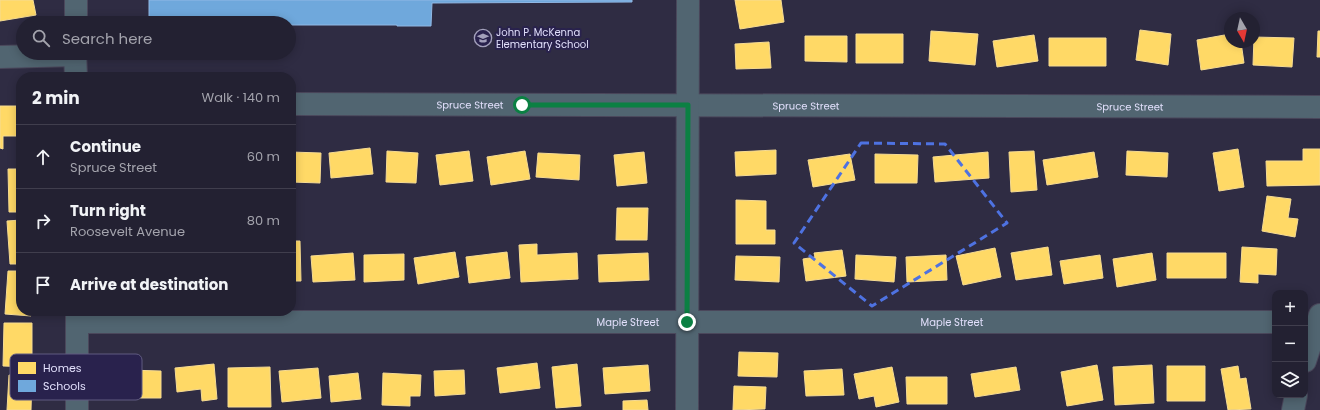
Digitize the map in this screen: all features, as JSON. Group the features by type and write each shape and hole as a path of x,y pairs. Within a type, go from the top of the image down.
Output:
{"street":[{"path":"76,0 76,16"},
{"path":"687,410 688,0"},
{"path":"0,56 16,56"},
{"path":"75,60 76,72"},
{"name":"Spruce Street","path":"296,104 1320,107"},
{"path":"77,316 77,354"},
{"name":"Maple Street","path":"77,316 687,322 1272,322"},
{"path":"1308,347 1314,320"},
{"path":"1293,410 1295,398"},
{"path":"76,400 76,410"}],"highlighted area":[{"path":"861,143 945,144 1007,223 872,306 794,243"}],"building: Homes":[{"path":"0,0 33,0 36,15 16,16 16,18 0,21"},
{"path":"735,0 781,0 784,22 740,29"},
{"path":"1140,30 1171,34 1168,65 1136,60"},
{"path":"931,31 978,34 975,65 929,61"},
{"path":"1318,31 1320,31 1320,57 1317,57"},
{"path":"856,34 903,34 903,63 856,63"},
{"path":"1034,35 1038,61 997,67 993,41"},
{"path":"1224,35 1224,48 1242,48 1244,63 1201,70 1197,40"},
{"path":"805,36 847,36 847,62 805,61"},
{"path":"1260,37 1294,38 1292,67 1253,65 1254,48 1260,48"},
{"path":"1049,38 1106,38 1106,66 1049,66"},
{"path":"769,42 771,68 736,69 735,44"},
{"path":"0,106 16,106 16,136 3,136 3,149 0,148"},
{"path":"370,148 373,174 331,178 329,153"},
{"path":"1238,149 1244,187 1219,191 1213,153"},
{"path":"1303,149 1320,149 1320,185 1267,186 1266,161 1303,161"},
{"path":"776,150 776,174 736,176 735,152"},
{"path":"387,151 418,153 416,183 386,182"},
{"path":"469,151 473,181 440,185 436,155"},
{"path":"525,151 530,179 491,185 487,157"},
{"path":"1034,151 1037,190 1011,192 1009,152"},
{"path":"1127,151 1168,153 1167,177 1126,175"},
{"path":"296,152 321,153 320,183 296,182"},
{"path":"644,152 647,183 617,186 614,155"},
{"path":"988,152 989,178 935,182 933,157"},
{"path":"1094,152 1098,177 1047,185 1043,160"},
{"path":"538,153 580,155 579,180 536,177"},
{"path":"850,154 855,180 813,187 808,160"},
{"path":"875,154 918,155 917,183 875,183"},
{"path":"8,169 16,169 16,212 9,212"},
{"path":"1267,196 1291,199 1288,218 1298,219 1295,237 1262,231"},
{"path":"736,200 766,201 766,230 775,230 775,244 736,244"},
{"path":"617,208 648,208 647,240 616,240"},
{"path":"16,220 16,264 10,264 7,221"},
{"path":"296,241 300,241 301,281 296,281"},
{"path":"537,244 537,255 577,253 578,279 521,282 519,245"},
{"path":"1048,247 1052,275 1016,280 1011,253"},
{"path":"1242,247 1277,249 1276,275 1258,274 1258,283 1240,282"},
{"path":"995,248 1001,277 963,285 956,256"},
{"path":"842,250 846,276 806,281 803,259 815,257 814,253"},
{"path":"455,252 459,277 418,284 414,258"},
{"path":"507,252 510,278 469,283 466,257"},
{"path":"353,253 355,280 313,282 311,256"},
{"path":"648,253 649,280 599,282 598,255"},
{"path":"1152,253 1156,280 1117,287 1113,259"},
{"path":"1167,253 1226,253 1226,278 1167,278"},
{"path":"404,254 404,280 364,282 364,255"},
{"path":"856,255 896,257 894,282 855,279"},
{"path":"946,255 947,280 907,282 906,257"},
{"path":"1100,255 1103,278 1064,284 1060,261"},
{"path":"736,256 780,257 779,282 735,280"},
{"path":"8,271 16,271 16,315 5,314"},
{"path":"4,323 32,323 32,354 10,354 10,366 3,366"},
{"path":"739,352 778,353 777,377 738,376"},
{"path":"537,363 540,388 500,393 497,368"},
{"path":"214,364 217,399 202,401 201,389 177,392 175,368"},
{"path":"577,364 581,406 556,408 552,367"},
{"path":"648,365 650,391 605,394 603,368"},
{"path":"1097,365 1103,400 1067,406 1061,372"},
{"path":"1152,365 1154,403 1115,405 1113,367"},
{"path":"1167,366 1205,366 1205,401 1167,401"},
{"path":"1238,366 1240,379 1246,378 1251,409 1228,410 1221,369"},
{"path":"270,367 271,407 228,407 228,368"},
{"path":"892,367 899,402 876,407 874,396 859,399 854,374"},
{"path":"1016,367 1020,390 975,397 971,374"},
{"path":"318,368 321,398 282,402 279,371"},
{"path":"842,369 844,395 806,396 804,371"},
{"path":"142,370 161,371 161,398 142,398"},
{"path":"464,370 465,394 435,396 434,371"},
{"path":"358,373 361,399 331,402 329,376"},
{"path":"383,373 421,375 420,396 410,396 410,406 382,405"},
{"path":"10,375 10,400 31,400 31,410 7,410"},
{"path":"906,377 947,377 947,404 907,404"},
{"path":"734,386 766,387 765,409 733,410"},
{"path":"647,400 648,410 623,410 623,401"}],"building: Schools":[{"path":"149,0 632,0 632,2 432,3 431,26 296,25 296,16 149,16"}],"place":[{"name":"John P. McKenna Elementary School","path":"483,38"}],"route":[{"path":"522,105 688,105 687,322"}]}
